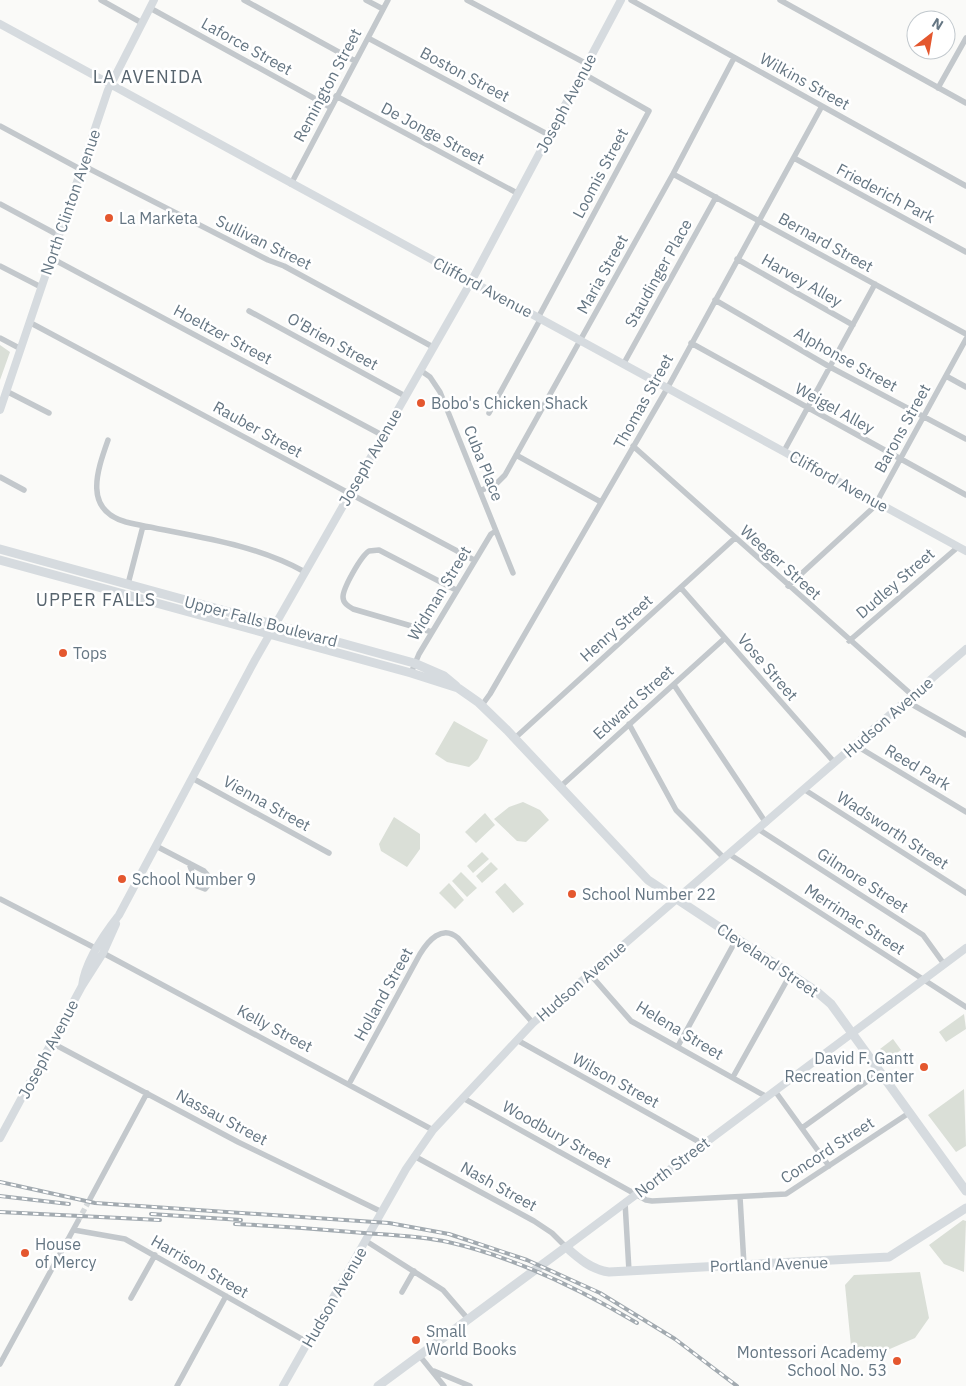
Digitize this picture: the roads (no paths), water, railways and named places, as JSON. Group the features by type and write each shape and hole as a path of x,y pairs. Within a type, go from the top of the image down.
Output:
{"main road":[{"name":"North Clinton Avenue","path":"0,410 110,83 154,0"},
{"name":"Joseph Avenue","path":"0,1138 270,634 472,280 621,0"},
{"name":"Clifford Avenue","path":"0,24 966,551"},
{"name":"Upper Falls Boulevard","path":"0,549 414,663 444,676 482,705 641,873 675,899"},
{"name":"Upper Falls Boulevard","path":"0,560 411,673 458,688"},
{"name":"Hudson Avenue","path":"283,1386 414,1156 433,1130 533,1023 966,649"},
{"name":"Cleveland Street","path":"675,899 824,997 852,1032 966,1191"},
{"name":"North Street","path":"378,1386 966,948"},
{"name":"Portland Avenue","path":"566,1247 585,1262 602,1271 889,1257 966,1208"}],"street":[{"path":"101,0 142,22"},
{"path":"244,0 355,61"},
{"path":"366,0 383,9"},
{"name":"Remington Street","path":"291,184 388,0"},
{"path":"468,0 587,64"},
{"name":"Wilkins Street","path":"632,0 966,186"},
{"path":"780,0 966,103"},
{"name":"Laforce Street","path":"150,8 330,107"},
{"name":"Boston Street","path":"368,38 549,135"},
{"path":"938,88 966,38"},
{"name":"Maria Street","path":"480,491 502,478 673,174 734,58"},
{"name":"Loomis Street","path":"540,317 649,111 582,73"},
{"name":"De Jonge Street","path":"336,96 517,193"},
{"name":"Thomas Street","path":"482,705 668,387 822,106"},
{"name":"Sullivan Street","path":"0,126 268,260 284,266 433,347"},
{"name":"Friederich Park","path":"794,158 966,252"},
{"name":"Bernard Street","path":"673,174 966,334"},
{"name":"Staudinger Place","path":"624,363 716,197"},
{"path":"0,204 58,235"},
{"name":"Hoeltzer Street","path":"50,258 382,436"},
{"name":"Harvey Alley","path":"737,259 853,325"},
{"path":"0,266 41,287"},
{"path":"784,452 875,284"},
{"name":"Alphonse Street","path":"715,300 830,367 966,439"},
{"name":"O'Brien Street","path":"249,311 405,396"},
{"path":"489,413 540,317"},
{"name":"Rauber Street","path":"29,322 474,560"},
{"path":"0,338 21,349"},
{"name":"Barons Street","path":"788,586 867,515 877,502 966,339"},
{"name":"Weigel Alley","path":"691,343 966,495"},
{"name":"Cuba Place","path":"420,370 428,375 439,389 513,573"},
{"path":"946,376 966,387"},
{"path":"6,391 49,413"},
{"path":"108,440 97,478 96,489 105,510 114,518 250,548 305,572"},
{"name":"Weeger Street","path":"633,446 912,696"},
{"path":"516,454 601,502"},
{"path":"0,477 24,490"},
{"path":"128,584 144,526"},
{"name":"Widman Street","path":"411,673 414,663 456,590 491,534 496,531"},
{"name":"Henry Street","path":"515,738 735,538"},
{"name":"Dudley Street","path":"849,641 958,547"},
{"path":"432,632 353,609 346,604 344,591 363,556 369,551 379,550 456,590"},
{"name":"Vose Street","path":"681,588 835,763"},
{"name":"Edward Street","path":"560,787 725,638"},
{"path":"674,685 766,823"},
{"path":"906,701 966,735"},
{"name":"Merrimac Street","path":"629,724 676,810 726,856 966,1006"},
{"name":"Reed Park","path":"855,745 966,812"},
{"name":"Vienna Street","path":"192,778 330,853"},
{"name":"Wadsworth Street","path":"805,790 966,893"},
{"name":"Gilmore Street","path":"758,830 923,935 944,964"},
{"path":"156,846 188,863 210,875 212,880 208,887 204,889 197,886 188,863"},
{"name":"Kelly Street","path":"0,899 433,1130"},
{"name":"Holland Street","path":"349,1084 420,954 431,940 445,932 450,932 458,938 533,1023"},
{"path":"678,1046 736,940"},
{"name":"Helena Street","path":"589,973 631,1020 767,1097"},
{"path":"733,1077 790,975"},
{"name":"Wilson Street","path":"517,1040 703,1144"},
{"name":"Nassau Street","path":"52,1043 248,1147 382,1212"},
{"path":"802,1128 880,1072"},
{"path":"775,1090 829,1166"},
{"path":"90,1199 147,1093"},
{"name":"Woodbury Street","path":"463,1098 637,1194"},
{"name":"Concord Street","path":"637,1194 646,1200 652,1201 786,1194 909,1113"},
{"name":"Nash Street","path":"414,1156 534,1221 552,1233 566,1247"},
{"path":"740,1197 744,1265"},
{"path":"625,1202 629,1271"},
{"path":"0,1364 78,1221"},
{"name":"Harrison Street","path":"74,1230 125,1239 307,1342"},
{"path":"366,1241 444,1290 468,1319"},
{"path":"131,1298 155,1256"},
{"path":"402,1292 414,1271"},
{"path":"177,1386 226,1296"},
{"path":"419,1355 434,1371 444,1386"},
{"path":"434,1371 470,1386"}],"tunnel":[{"path":"78,1221 90,1199"}],"railway":[{"path":"0,1182 95,1203 389,1223 449,1234 527,1260 600,1293 675,1339 737,1386"},
{"path":"0,1196 69,1204"},
{"path":"0,1212 160,1220"},
{"path":"151,1214 241,1220"},
{"path":"235,1224 427,1238 473,1248 545,1275 637,1323"}],"place":[{"name":"La Marketa","path":"109,218"},
{"name":"Bobo's Chicken Shack","path":"421,403"},
{"name":"Tops","path":"63,653"},
{"name":"School Number 9","path":"122,879"},
{"name":"School Number 22","path":"572,894"},
{"name":"David F. Gantt Recreation Center","path":"924,1067"},
{"name":"House of Mercy","path":"25,1253"},
{"name":"Small World Books","path":"416,1340"},
{"name":"Montessori Academy School No. 53","path":"897,1361"}],"district":[{"name":"LA AVENIDA","path":"148,76"},
{"name":"UPPER FALLS","path":"96,599"}]}
